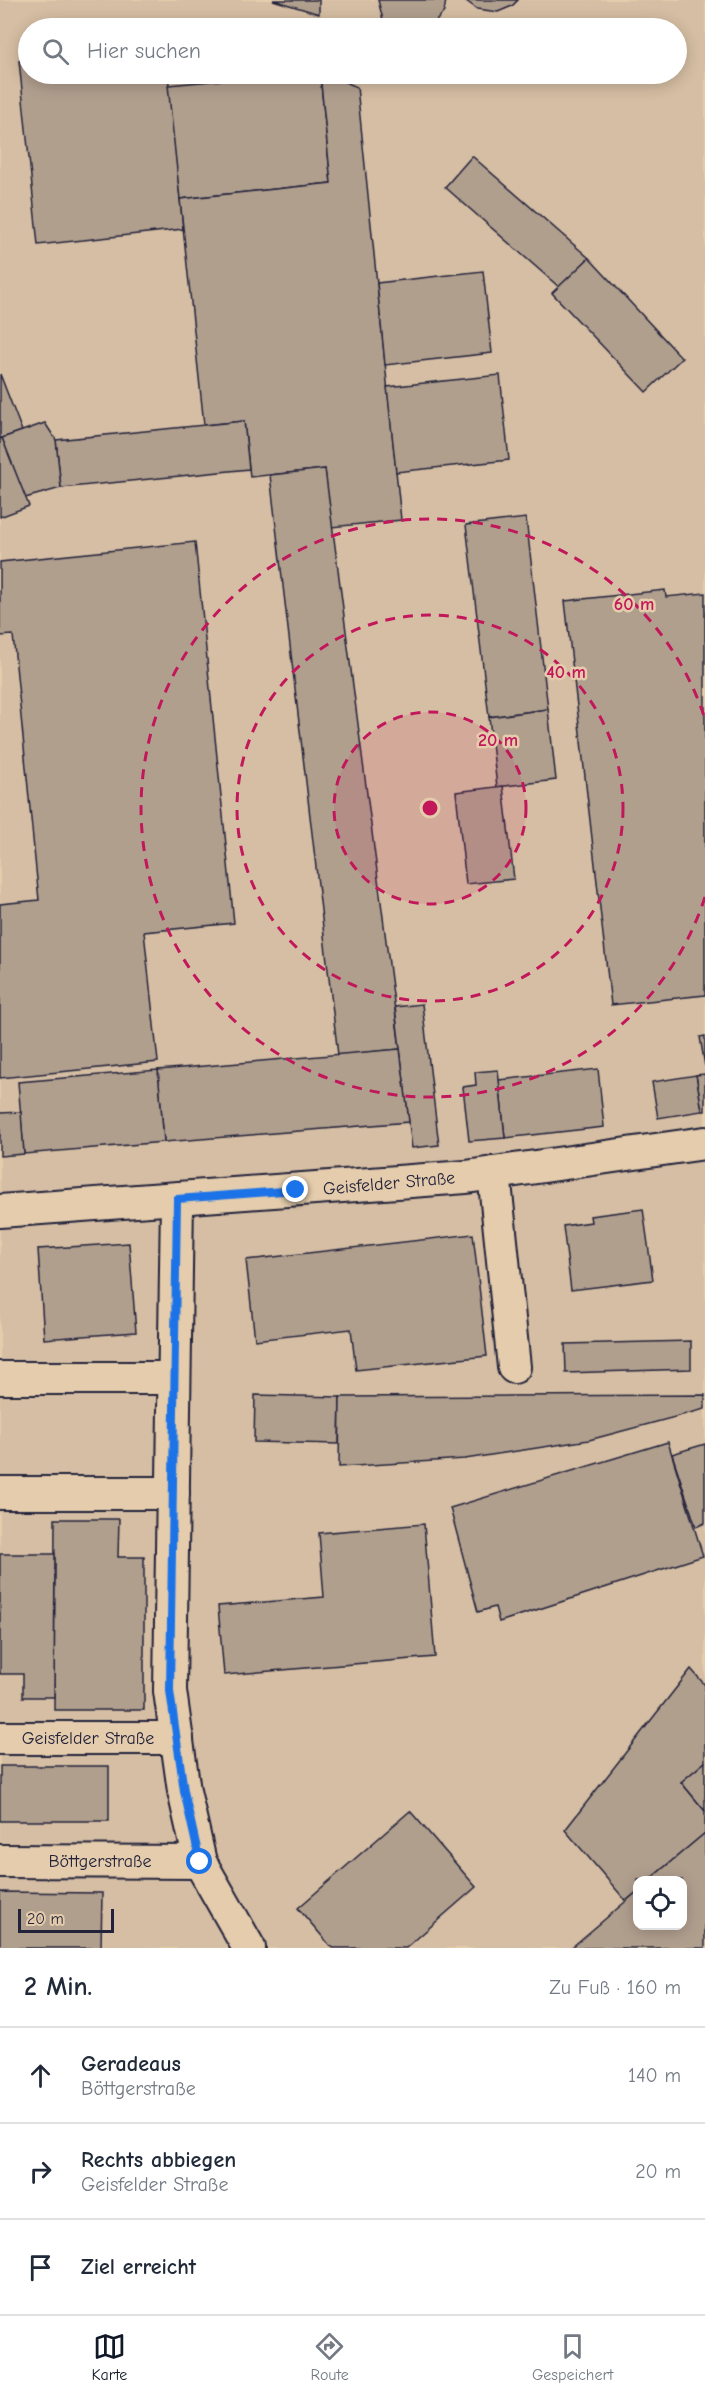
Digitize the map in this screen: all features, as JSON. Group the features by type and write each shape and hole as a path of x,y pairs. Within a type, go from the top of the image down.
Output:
{"street":[{"name":"Geisfelder Straße","path":"0,1211 494,1173 705,1143"},
{"path":"494,1173 514,1367"},
{"path":"177,1199 170,1691 184,1791 200,1862 249,1948"},
{"path":"0,1378 174,1378"},
{"path":"0,1493 173,1493"},
{"name":"Geisfelder Straße","path":"0,1738 177,1738"},
{"name":"Böttgerstraße","path":"0,1861 200,1862"}],"shaded area":[{"path":"0,0 705,0 705,1948 0,1948"}],"building":[{"path":"273,0 319,0 319,14"},
{"path":"378,0 446,0 444,12 439,18 382,18"},
{"path":"465,0 518,0 512,6 498,12 477,9"},
{"path":"21,84 169,84 183,229 38,245"},
{"path":"321,84 331,183 180,199 168,85"},
{"path":"321,84 350,84 357,87 401,520 331,527 325,469 250,477 244,421 204,425 180,199 331,183"},
{"path":"472,156 589,258 559,287 445,187"},
{"path":"589,258 682,358 646,392 552,293"},
{"path":"483,271 492,353 385,365 377,283"},
{"path":"0,374 22,431 0,439"},
{"path":"500,375 509,460 396,472 387,387"},
{"path":"244,421 249,469 61,488 56,440"},
{"path":"45,423 56,440 61,488 25,498 2,438"},
{"path":"2,438 29,506 0,517 0,439"},
{"path":"325,469 400,1049 338,1055 270,475"},
{"path":"526,518 548,709 489,717 466,525"},
{"path":"195,542 234,923 144,932 158,1062 0,1078 0,904 39,900 13,635 0,636 0,562"},
{"path":"665,590 666,597 705,593 705,995 611,1005 565,601"},
{"path":"548,709 556,780 497,787 489,717"},
{"path":"503,786 514,879 466,884 456,792"},
{"path":"422,1004 439,1145 412,1148 395,1007"},
{"path":"705,1036 705,1066 700,1037"},
{"path":"400,1049 409,1122 164,1142 158,1070"},
{"path":"598,1069 604,1127 505,1138 499,1080"},
{"path":"158,1070 164,1142 24,1154 18,1082"},
{"path":"498,1070 505,1138 469,1141 463,1087 476,1085 475,1072"},
{"path":"705,1074 705,1111 702,1111 696,1075"},
{"path":"696,1075 702,1111 658,1118 652,1082"},
{"path":"21,1112 24,1154 0,1156 0,1113"},
{"path":"643,1209 653,1280 571,1290 563,1226 591,1222 590,1216"},
{"path":"473,1234 487,1356 356,1370 351,1329 255,1340 246,1260"},
{"path":"129,1243 136,1332 44,1339 38,1249"},
{"path":"691,1341 691,1369 566,1373 565,1344"},
{"path":"255,1395 340,1397 339,1444 254,1442"},
{"path":"705,1395 705,1409 589,1440 465,1459 339,1467 340,1397"},
{"path":"668,1442 703,1556 499,1622 495,1607 478,1612 450,1508"},
{"path":"705,1444 705,1523 696,1527 672,1454"},
{"path":"55,1519 119,1519 118,1557 144,1557 144,1710 54,1710"},
{"path":"424,1524 435,1657 224,1675 218,1606 324,1597 319,1533"},
{"path":"0,1554 55,1554 54,1697 23,1697 23,1674 0,1674"},
{"path":"691,1669 705,1685 705,1762 681,1782 705,1811 705,1833 654,1876 633,1876 633,1895 626,1901 565,1830"},
{"path":"705,1762 705,1811 681,1782"},
{"path":"0,1766 109,1766 109,1821 0,1821"},
{"path":"410,1811 476,1887 406,1948 332,1948 298,1908"},
{"path":"705,1833 705,1948 571,1948 633,1895 633,1930 687,1930 687,1876 654,1876"},
{"path":"0,1892 102,1893 101,1948 0,1948"}],"route":[{"path":"200,1862 184,1791 170,1691 177,1199 296,1190"}]}
